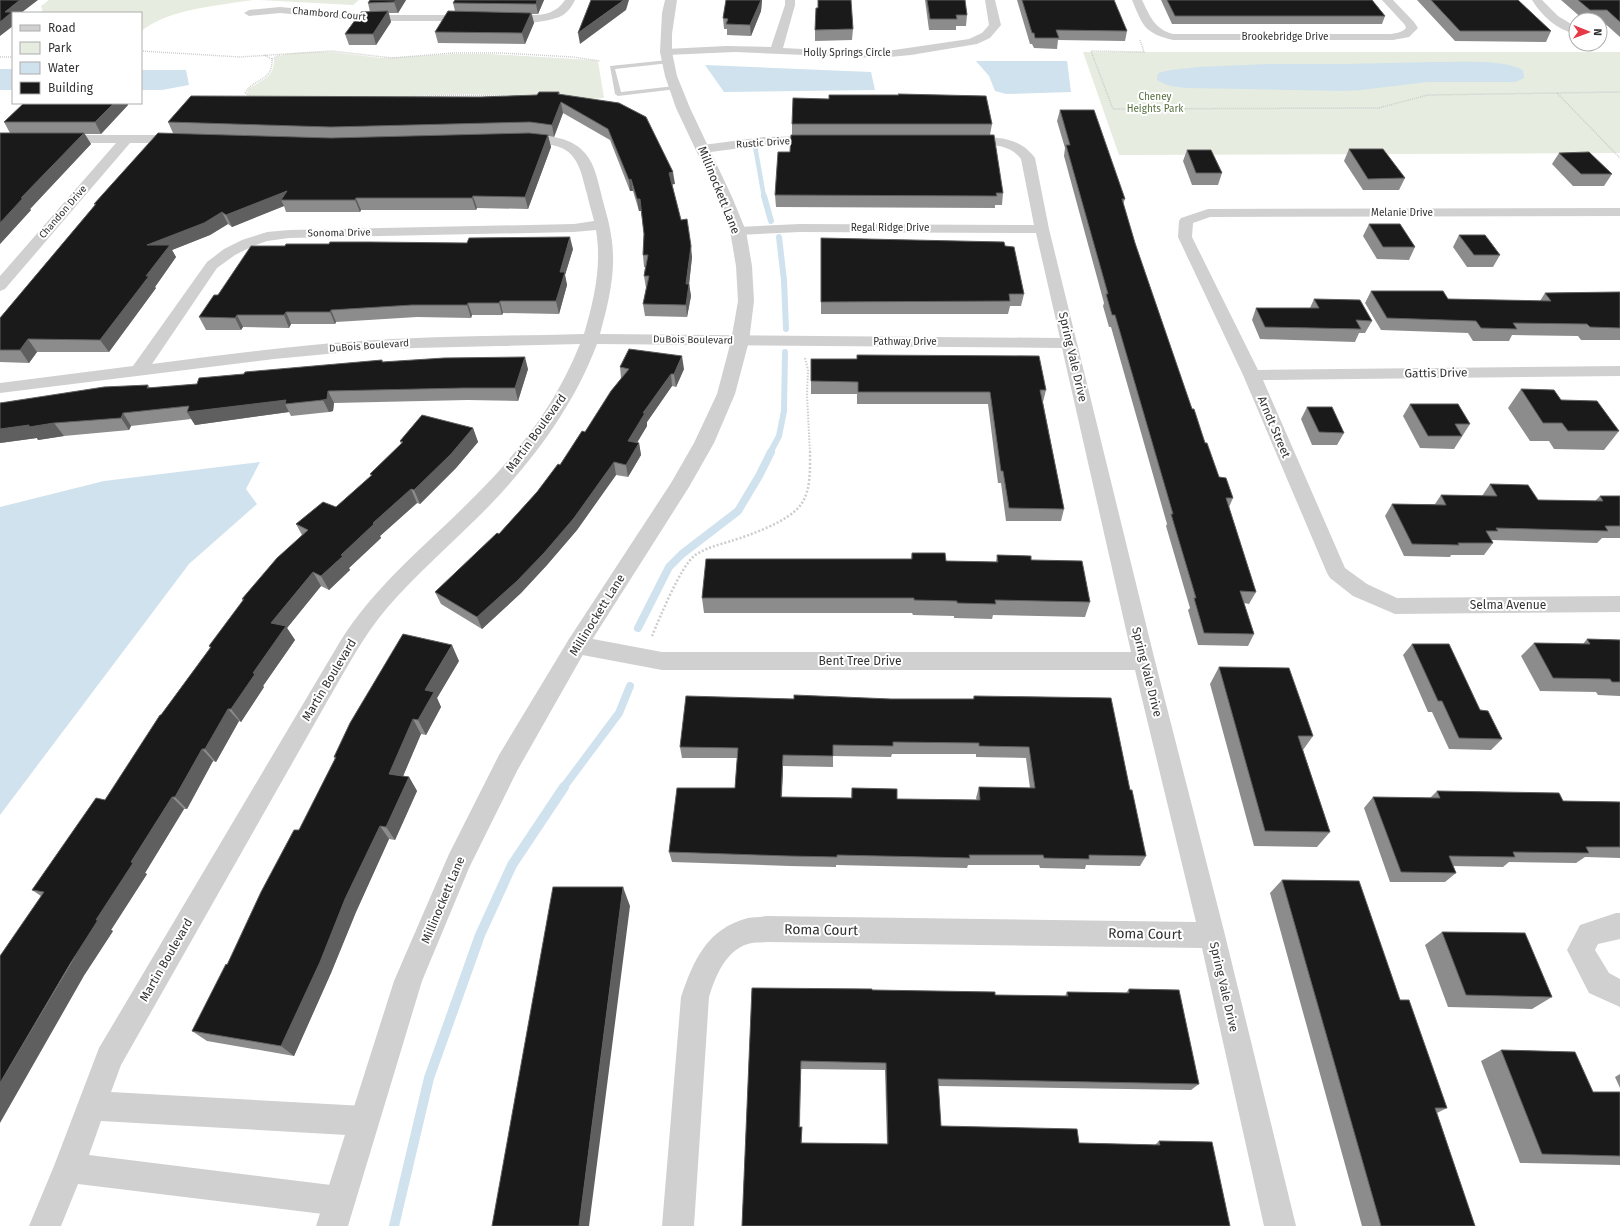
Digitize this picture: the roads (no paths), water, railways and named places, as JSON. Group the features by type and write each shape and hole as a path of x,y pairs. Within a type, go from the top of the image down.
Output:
{"street":[{"name":"Chambord Court","path":"249,13 280,10 364,18 422,17 535,19 549,17 564,10 570,0"},
{"name":"Millinockett Lane","path":"335,1213 408,981 458,863 508,763 577,645 679,488 704,442 726,394 740,341 746,301 744,266 738,231 725,197 675,88 667,57 668,13 671,0"},
{"path":"776,52 790,0"},
{"name":"Holly Springs Circle","path":"667,57 707,49 842,55 880,55 968,43 984,36 994,28 995,20 990,0"},
{"name":"Brookebridge Drive","path":"1137,0 1150,28 1159,33 1173,37 1398,37 1407,34 1412,28 1410,24 1387,0"},
{"path":"1537,0 1542,8 1556,21 1568,27"},
{"path":"422,17 430,6"},
{"path":"0,139 193,139"},
{"name":"Chandon Drive","path":"0,286 126,139"},
{"name":"Martin Boulevard","path":"69,1168 109,1058 320,693 353,639 378,604 410,570 483,500 521,457 561,402 577,374 590,339 605,278 606,244 585,164 577,151 566,146 550,141 510,139"},
{"name":"Rustic Drive","path":"703,149 764,141 832,140"},
{"name":"Spring Vale Drive","path":"951,141 991,141 1008,144 1016,147 1028,158 1042,229 1144,662 1212,935 1280,1226"},
{"name":"Melanie Drive","path":"1186,221 1208,213 1620,212"},
{"name":"Arndt Street","path":"1186,221 1185,237 1252,375 1337,573 1360,590 1395,606"},
{"name":"Sonoma Drive","path":"139,370 212,265 224,254 262,237 288,234 574,228 602,225"},
{"name":"Regal Ridge Drive","path":"738,231 816,228 1042,229"},
{"name":"DuBois Boulevard","path":"0,388 139,370 359,346 590,339 740,341"},
{"name":"Pathway Drive","path":"740,341 1070,343"},
{"name":"Gattis Drive","path":"1252,375 1620,371"},
{"name":"Selma Avenue","path":"1395,606 1620,604"},
{"name":"Bent Tree Drive","path":"577,645 662,661 1144,662"},
{"path":"1620,926 1589,934 1580,950 1599,983 1620,993"},
{"name":"Roma Court","path":"678,1226 695,997 706,966 716,951 732,939 748,931 767,929 1212,935"},
{"path":"92,1106 364,1121"},
{"path":"45,1226 69,1168 335,1213"}],"lane":[{"path":"667,57 612,67 618,94 675,88"}],"water":[{"path":"976,61 1067,61 1071,92 1006,94 995,91 989,76"},
{"path":"1480,62 1504,64 1523,70 1524,78 1515,82 1427,82 1344,91 1189,88 1168,85 1157,80 1158,73 1199,67 1268,64"},
{"path":"705,65 871,72 875,90 724,92"},
{"path":"0,69 12,69 12,90 0,90"},
{"path":"142,70 186,70 189,85 162,90 142,90"},
{"path":"260,462 246,489 257,504 189,564 0,815 0,507 104,481"}],"waterway":[{"path":"755,146 764,197"},
{"path":"764,196 771,221"},
{"path":"779,237 784,280 786,329"},
{"path":"770,453 779,436 784,411 785,352"},
{"path":"638,628 669,567 682,554 738,511 759,476 771,452"},
{"path":"563,788 619,713 630,686"},
{"path":"394,1226 429,1078 480,935 512,865 564,787"}],"park label":[{"name":"Cheney Heights Park","path":"1155,102"}]}
